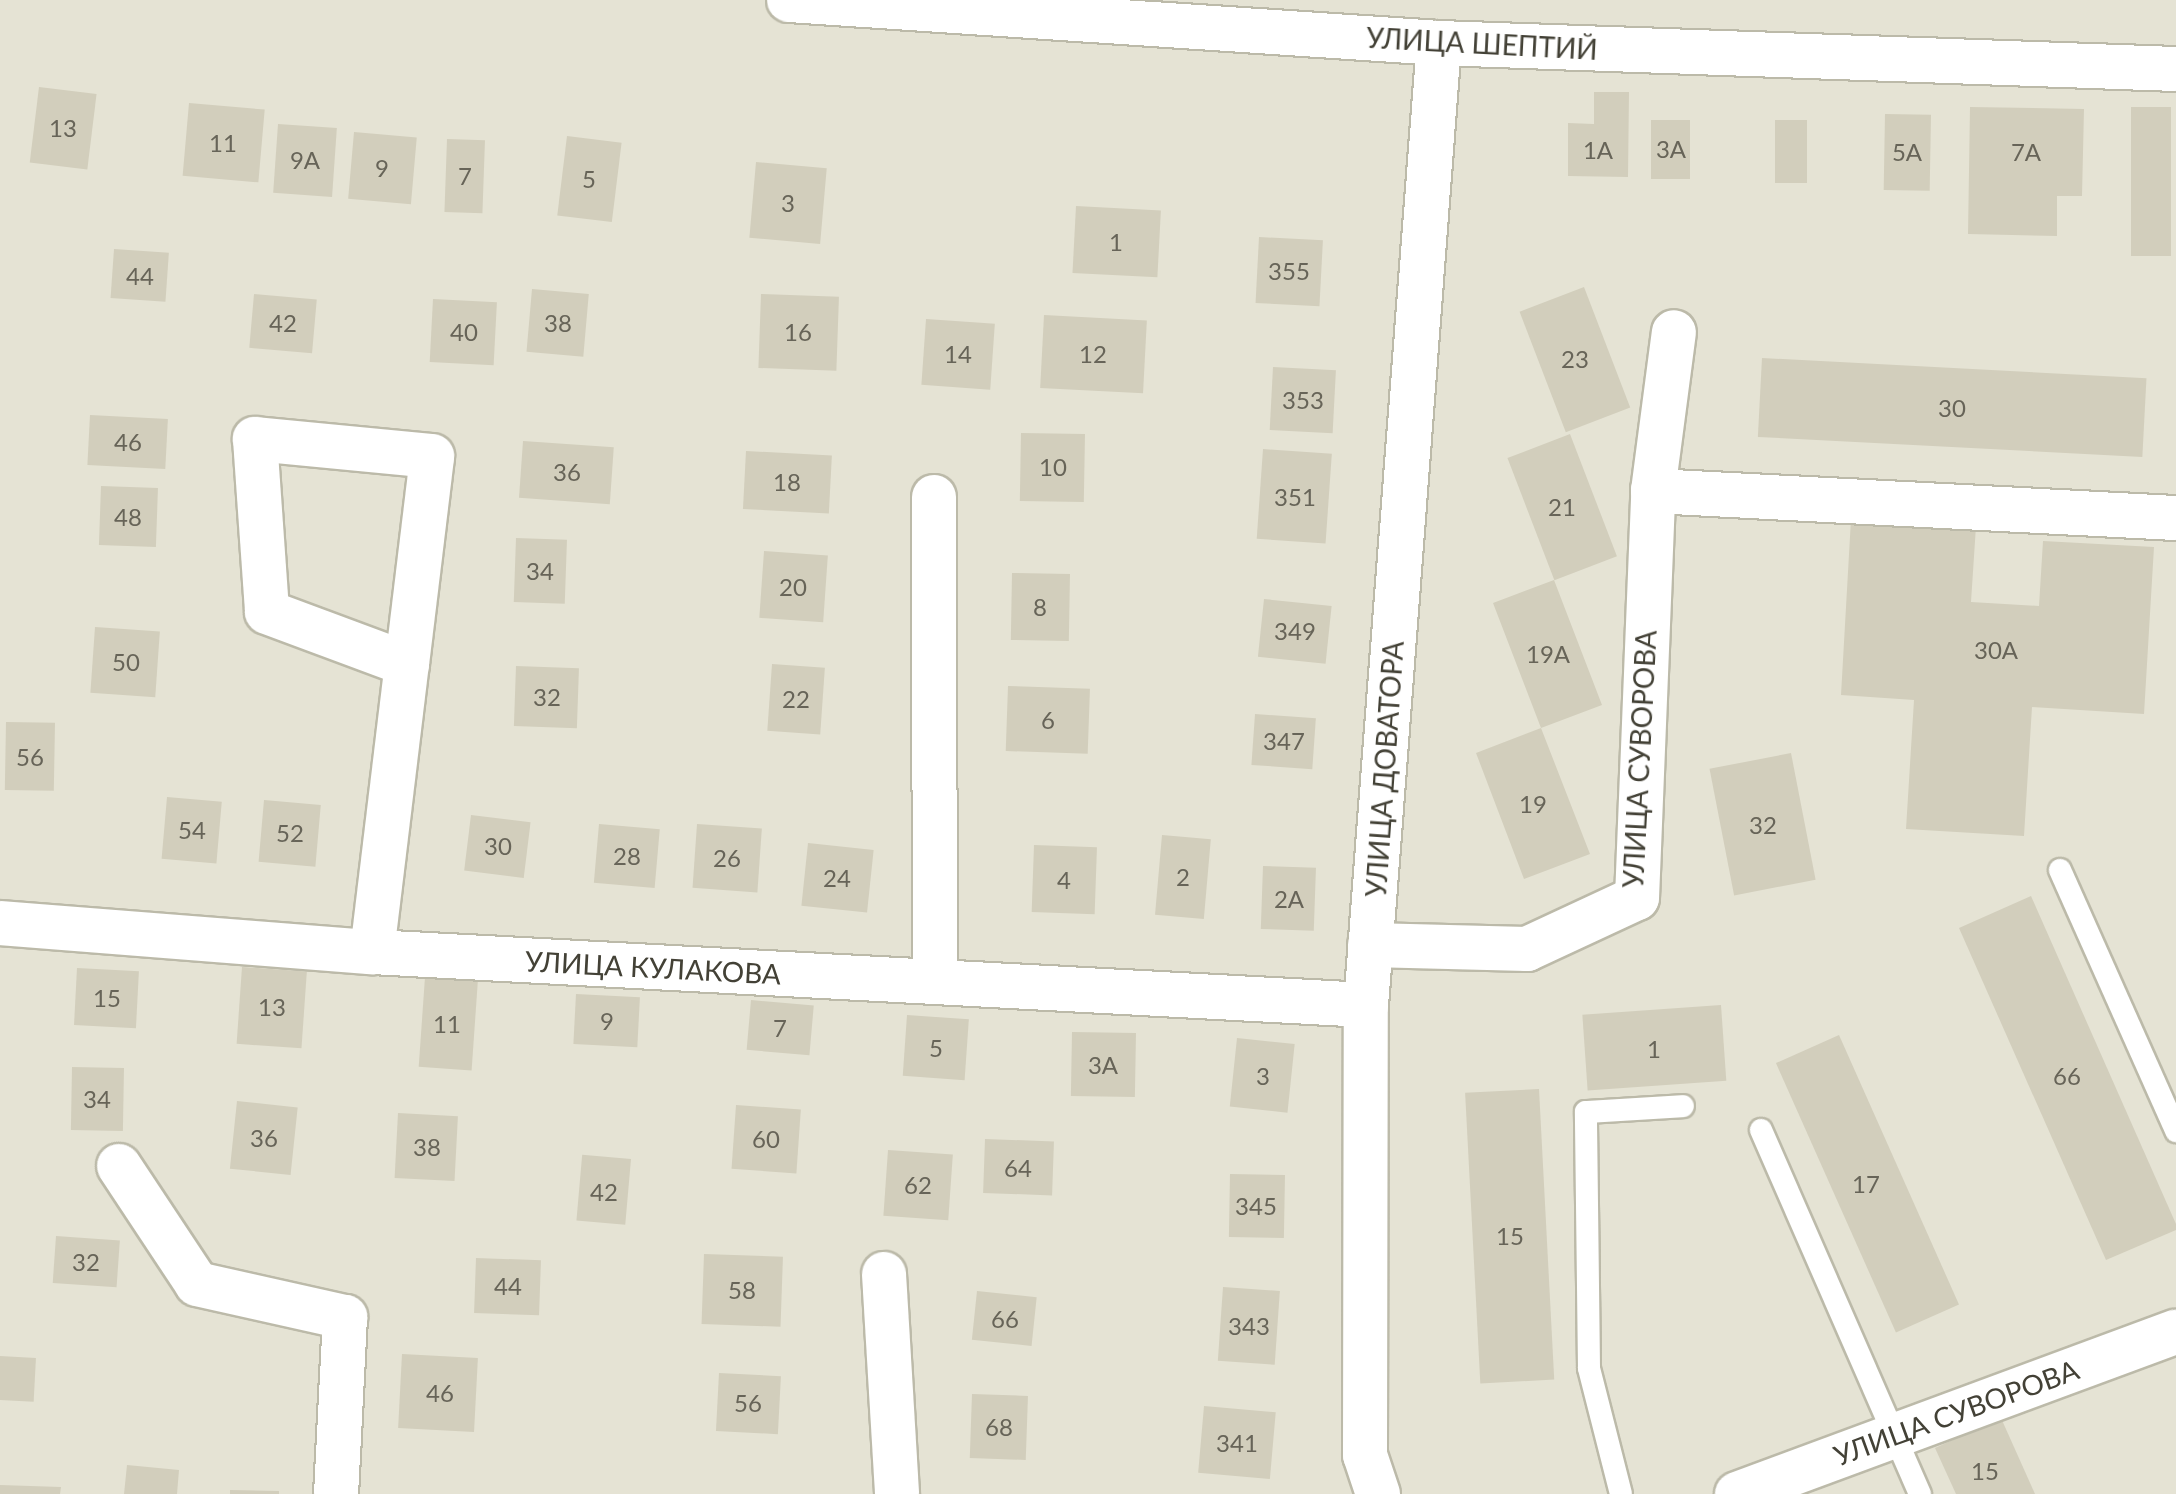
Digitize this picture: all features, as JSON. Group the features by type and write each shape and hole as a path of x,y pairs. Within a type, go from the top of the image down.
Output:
{"street":[{"name":"УЛИЦА ШЕПТИЙ","path":"789,0 1439,43 2176,69"},
{"name":"УЛИЦА ДОВАТОРА","path":"1378,1494 1365,1455 1366,1005 1439,43"},
{"name":"УЛИЦА СУВОРОВА","path":"1370,945 1527,949 1637,898 1653,491 1674,332"},
{"path":"372,952 407,664 432,456 255,439 267,612 407,664"},
{"path":"1653,491 2176,518"},
{"path":"934,497 935,982"},
{"name":"УЛИЦА КУЛАКОВА","path":"0,923 372,952 1366,1005"},
{"path":"119,1166 197,1284 345,1317 336,1494"},
{"path":"884,1274 897,1494"},
{"name":"УЛИЦА СУВОРОВА","path":"1737,1494 2176,1332"}],"lane":[{"path":"2060,870 2176,1131"},
{"path":"1621,1494 1589,1368 1586,1112 1683,1106"},
{"path":"1761,1130 1920,1494"}],"shaded area":[{"path":"0,0 2176,0 2176,1494 0,1494"}],"building":[{"path":"39,87 97,94 87,170 30,162"},
{"path":"1594,92 1629,92 1628,177 1568,176 1568,123 1594,124"},
{"path":"189,103 265,110 258,182 183,176"},
{"path":"1970,107 2084,109 2082,196 2057,196 2057,236 1968,234"},
{"path":"2131,107 2171,107 2171,256 2131,256"},
{"path":"1885,114 1931,115 1930,191 1884,190"},
{"path":"1651,120 1690,120 1690,179 1651,179"},
{"path":"1775,120 1807,120 1807,183 1775,183"},
{"path":"278,124 337,128 332,197 273,193"},
{"path":"354,132 417,137 411,204 348,199"},
{"path":"567,136 622,143 612,222 557,215"},
{"path":"447,139 485,140 482,213 444,212"},
{"path":"756,162 827,168 820,244 749,238"},
{"path":"1076,206 1161,210 1157,277 1072,273"},
{"path":"1259,237 1323,240 1319,306 1256,303"},
{"path":"114,249 169,253 165,302 111,298"},
{"path":"1584,287 1630,407 1566,432 1520,312"},
{"path":"532,289 589,294 583,357 527,352"},
{"path":"254,294 317,299 312,353 249,348"},
{"path":"761,294 839,297 836,371 758,368"},
{"path":"433,299 497,302 494,365 430,362"},
{"path":"1044,315 1147,320 1143,393 1040,388"},
{"path":"926,319 995,324 990,390 921,385"},
{"path":"1762,358 2146,378 2142,457 1758,437"},
{"path":"1273,367 1336,370 1333,433 1270,430"},
{"path":"90,415 168,419 165,469 87,465"},
{"path":"1021,433 1085,434 1084,502 1020,501"},
{"path":"1570,434 1617,556 1554,580 1507,458"},
{"path":"523,441 614,447 610,504 519,498"},
{"path":"1263,449 1332,454 1326,544 1257,539"},
{"path":"746,451 832,456 829,513 743,509"},
{"path":"101,486 158,488 156,547 99,545"},
{"path":"1851,519 1976,526 1971,602 2039,606 2043,541 2154,547 2144,714 2032,707 2024,836 1906,829 1914,700 1841,695"},
{"path":"516,538 567,540 565,604 514,602"},
{"path":"764,551 828,555 823,622 759,618"},
{"path":"1012,573 1070,574 1069,641 1011,640"},
{"path":"1554,580 1602,705 1541,728 1493,603"},
{"path":"1264,599 1332,606 1326,664 1258,657"},
{"path":"95,627 160,632 155,697 90,693"},
{"path":"772,664 825,668 820,735 767,731"},
{"path":"516,666 579,668 577,728 514,726"},
{"path":"1008,686 1090,689 1088,754 1006,751"},
{"path":"1255,714 1316,718 1312,769 1251,765"},
{"path":"6,722 55,723 54,791 5,790"},
{"path":"1541,728 1590,854 1524,879 1476,753"},
{"path":"1791,753 1816,880 1734,895 1710,769"},
{"path":"167,797 222,802 216,864 162,859"},
{"path":"264,800 321,805 315,867 259,862"},
{"path":"471,815 531,822 524,878 464,871"},
{"path":"599,824 660,829 655,888 594,883"},
{"path":"697,824 762,829 757,892 693,888"},
{"path":"1162,835 1211,839 1204,919 1155,915"},
{"path":"808,843 874,850 867,913 801,906"},
{"path":"1034,845 1097,847 1095,914 1032,912"},
{"path":"1263,866 1316,868 1314,931 1261,929"},
{"path":"2031,896 2176,1224 2176,1230 2106,1260 1959,928"},
{"path":"242,967 307,972 301,1048 237,1044"},
{"path":"77,968 139,971 136,1028 74,1025"},
{"path":"425,977 478,981 472,1070 419,1067"},
{"path":"576,994 640,997 637,1047 573,1044"},
{"path":"751,1000 814,1005 809,1055 747,1050"},
{"path":"1721,1005 1726,1081 1588,1091 1582,1015"},
{"path":"907,1015 969,1019 965,1080 903,1076"},
{"path":"1072,1032 1136,1033 1135,1097 1071,1096"},
{"path":"1839,1035 1959,1304 1896,1333 1776,1063"},
{"path":"1237,1038 1295,1044 1287,1113 1230,1107"},
{"path":"72,1067 124,1068 123,1131 71,1130"},
{"path":"1539,1089 1554,1380 1480,1383 1465,1093"},
{"path":"237,1101 298,1107 291,1175 230,1169"},
{"path":"736,1105 801,1110 796,1173 732,1169"},
{"path":"398,1113 458,1116 455,1181 395,1178"},
{"path":"985,1139 1054,1141 1052,1195 983,1193"},
{"path":"888,1150 953,1155 948,1220 883,1216"},
{"path":"582,1155 631,1159 625,1225 576,1220"},
{"path":"1230,1174 1285,1175 1284,1238 1229,1237"},
{"path":"56,1236 120,1240 117,1287 53,1283"},
{"path":"704,1254 783,1257 781,1327 702,1324"},
{"path":"476,1258 541,1260 539,1315 474,1313"},
{"path":"1223,1287 1280,1291 1275,1365 1218,1361"},
{"path":"977,1291 1037,1297 1032,1346 972,1340"},
{"path":"402,1354 478,1358 474,1432 398,1428"},
{"path":"0,1356 36,1358 34,1402 0,1400"},
{"path":"719,1373 781,1376 778,1434 716,1431"},
{"path":"972,1394 1028,1396 1026,1460 970,1458"},
{"path":"1204,1406 1276,1412 1270,1479 1198,1473"},
{"path":"2001,1418 2035,1494 1956,1494 1935,1448"},
{"path":"127,1465 179,1470 177,1494 124,1494"},
{"path":"0,1485 61,1487 60,1494 0,1494"},
{"path":"230,1490 279,1491 279,1494 230,1494"}]}
